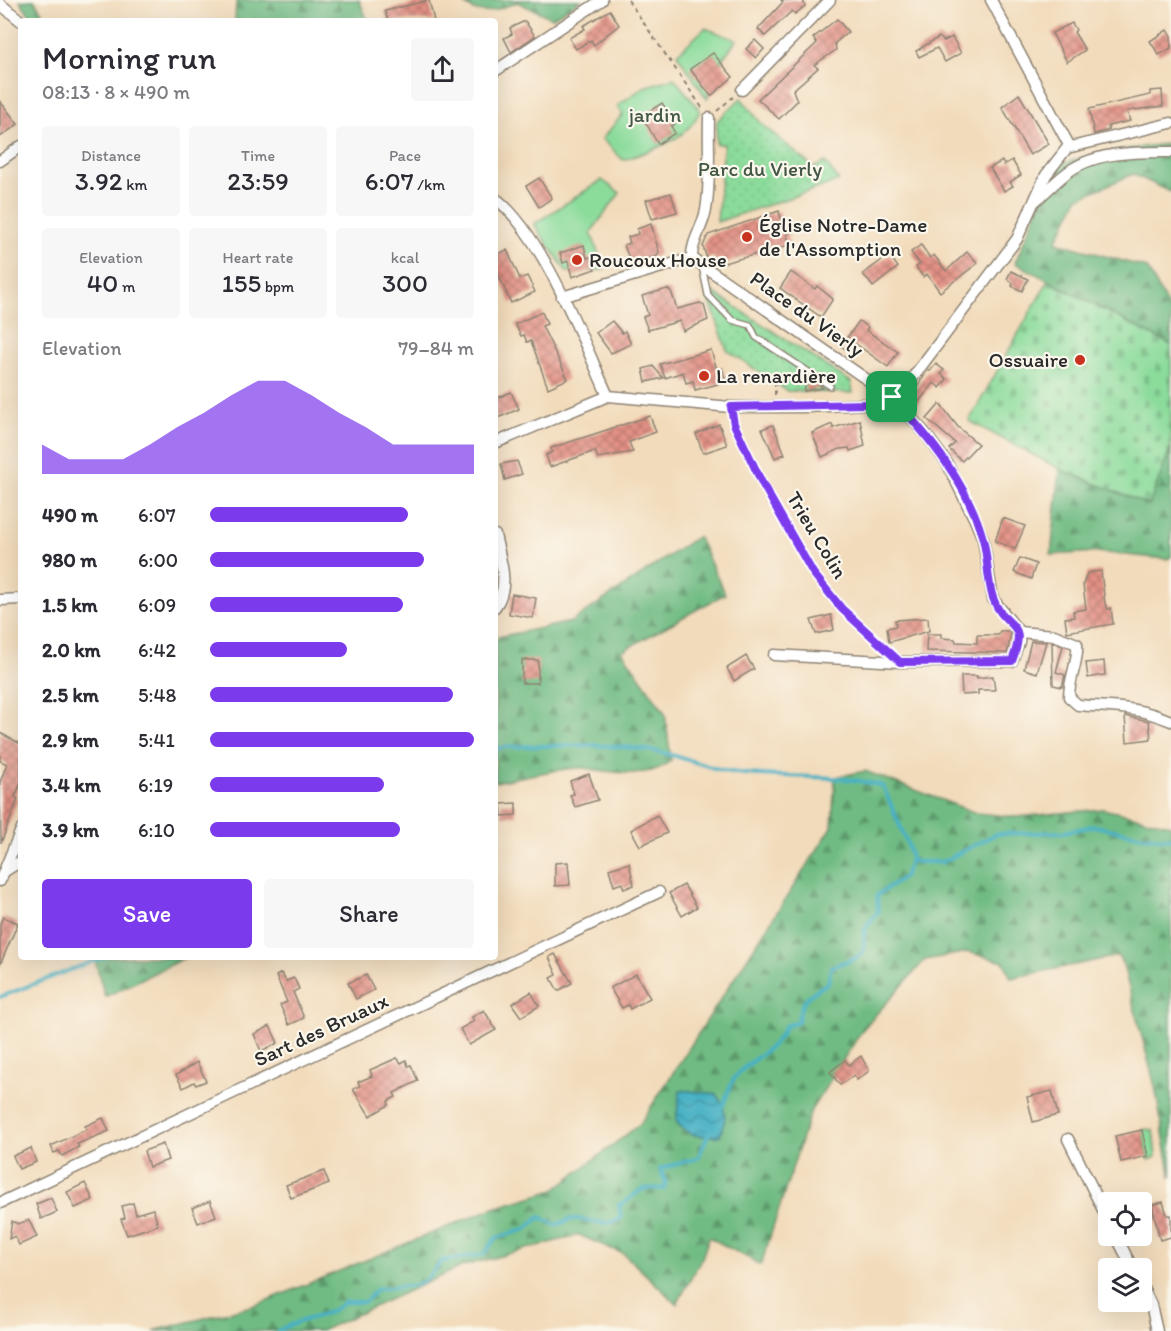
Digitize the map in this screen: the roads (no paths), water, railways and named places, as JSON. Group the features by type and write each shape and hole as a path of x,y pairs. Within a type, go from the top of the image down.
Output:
{"street":[{"path":"498,69 602,0"},
{"path":"742,90 830,0"},
{"path":"991,0 1069,148"},
{"path":"0,1 18,18"},
{"path":"562,297 697,262 692,248 701,231 706,208 709,117"},
{"path":"498,442 608,396 731,407 866,404 892,397 907,385 1017,239 1046,176 1069,148 1171,123"},
{"path":"0,161 18,148"},
{"path":"1033,203 1063,175 1083,162 1137,152 1171,152"},
{"path":"498,201 523,225 562,297 608,396"},
{"name":"Place du Vierly","path":"697,262 892,397 925,433 947,463 983,539 993,599 1019,632"},
{"path":"498,552 504,585 498,603"},
{"path":"0,600 18,599"},
{"path":"774,655 900,662 1012,661 1019,642 1019,632 1054,635 1077,644 1078,655 1069,684 1069,697 1078,705 1127,706 1145,710 1171,722"},
{"path":"2,876 18,837"},
{"path":"2,876 18,863"},
{"name":"Sart des Bruaux","path":"0,1203 658,892"},
{"path":"1068,1139 1098,1200"},
{"path":"1152,1309 1157,1331"}],"lane":[{"path":"697,262 708,295 732,320 750,325 756,337 830,386"}],"water":[{"path":"680,1090 716,1094 725,1114 720,1136 696,1135 681,1127 676,1121"}],"waterway":[{"path":"498,748 621,747 659,752 736,773 832,778 883,786 908,845 911,859"},
{"path":"722,1107 736,1076 776,1041 785,1026 798,1022 806,998 828,983 831,967 856,958 864,951 865,929 878,912 877,895 904,877 911,859 915,862 942,862 996,834 1064,832 1094,826 1171,839"},
{"path":"0,997 96,960"},
{"path":"278,1331 322,1315 344,1302 365,1302 377,1289 416,1285 426,1280 442,1261 484,1254 496,1238 526,1229 540,1217 556,1225 574,1219 608,1223 621,1218 619,1205 640,1190 664,1189 666,1183 660,1169 698,1158 709,1133"}],"place":[{"name":"Église Notre-Dame de l'Assomption","path":"747,237"},
{"name":"Roucoux House","path":"577,260"},
{"name":"Ossuaire","path":"1080,360"},
{"name":"La renardière","path":"704,376"}],"park label":[{"name":"jardin","path":"655,115"},
{"name":"Parc du Vierly","path":"760,169"}]}
